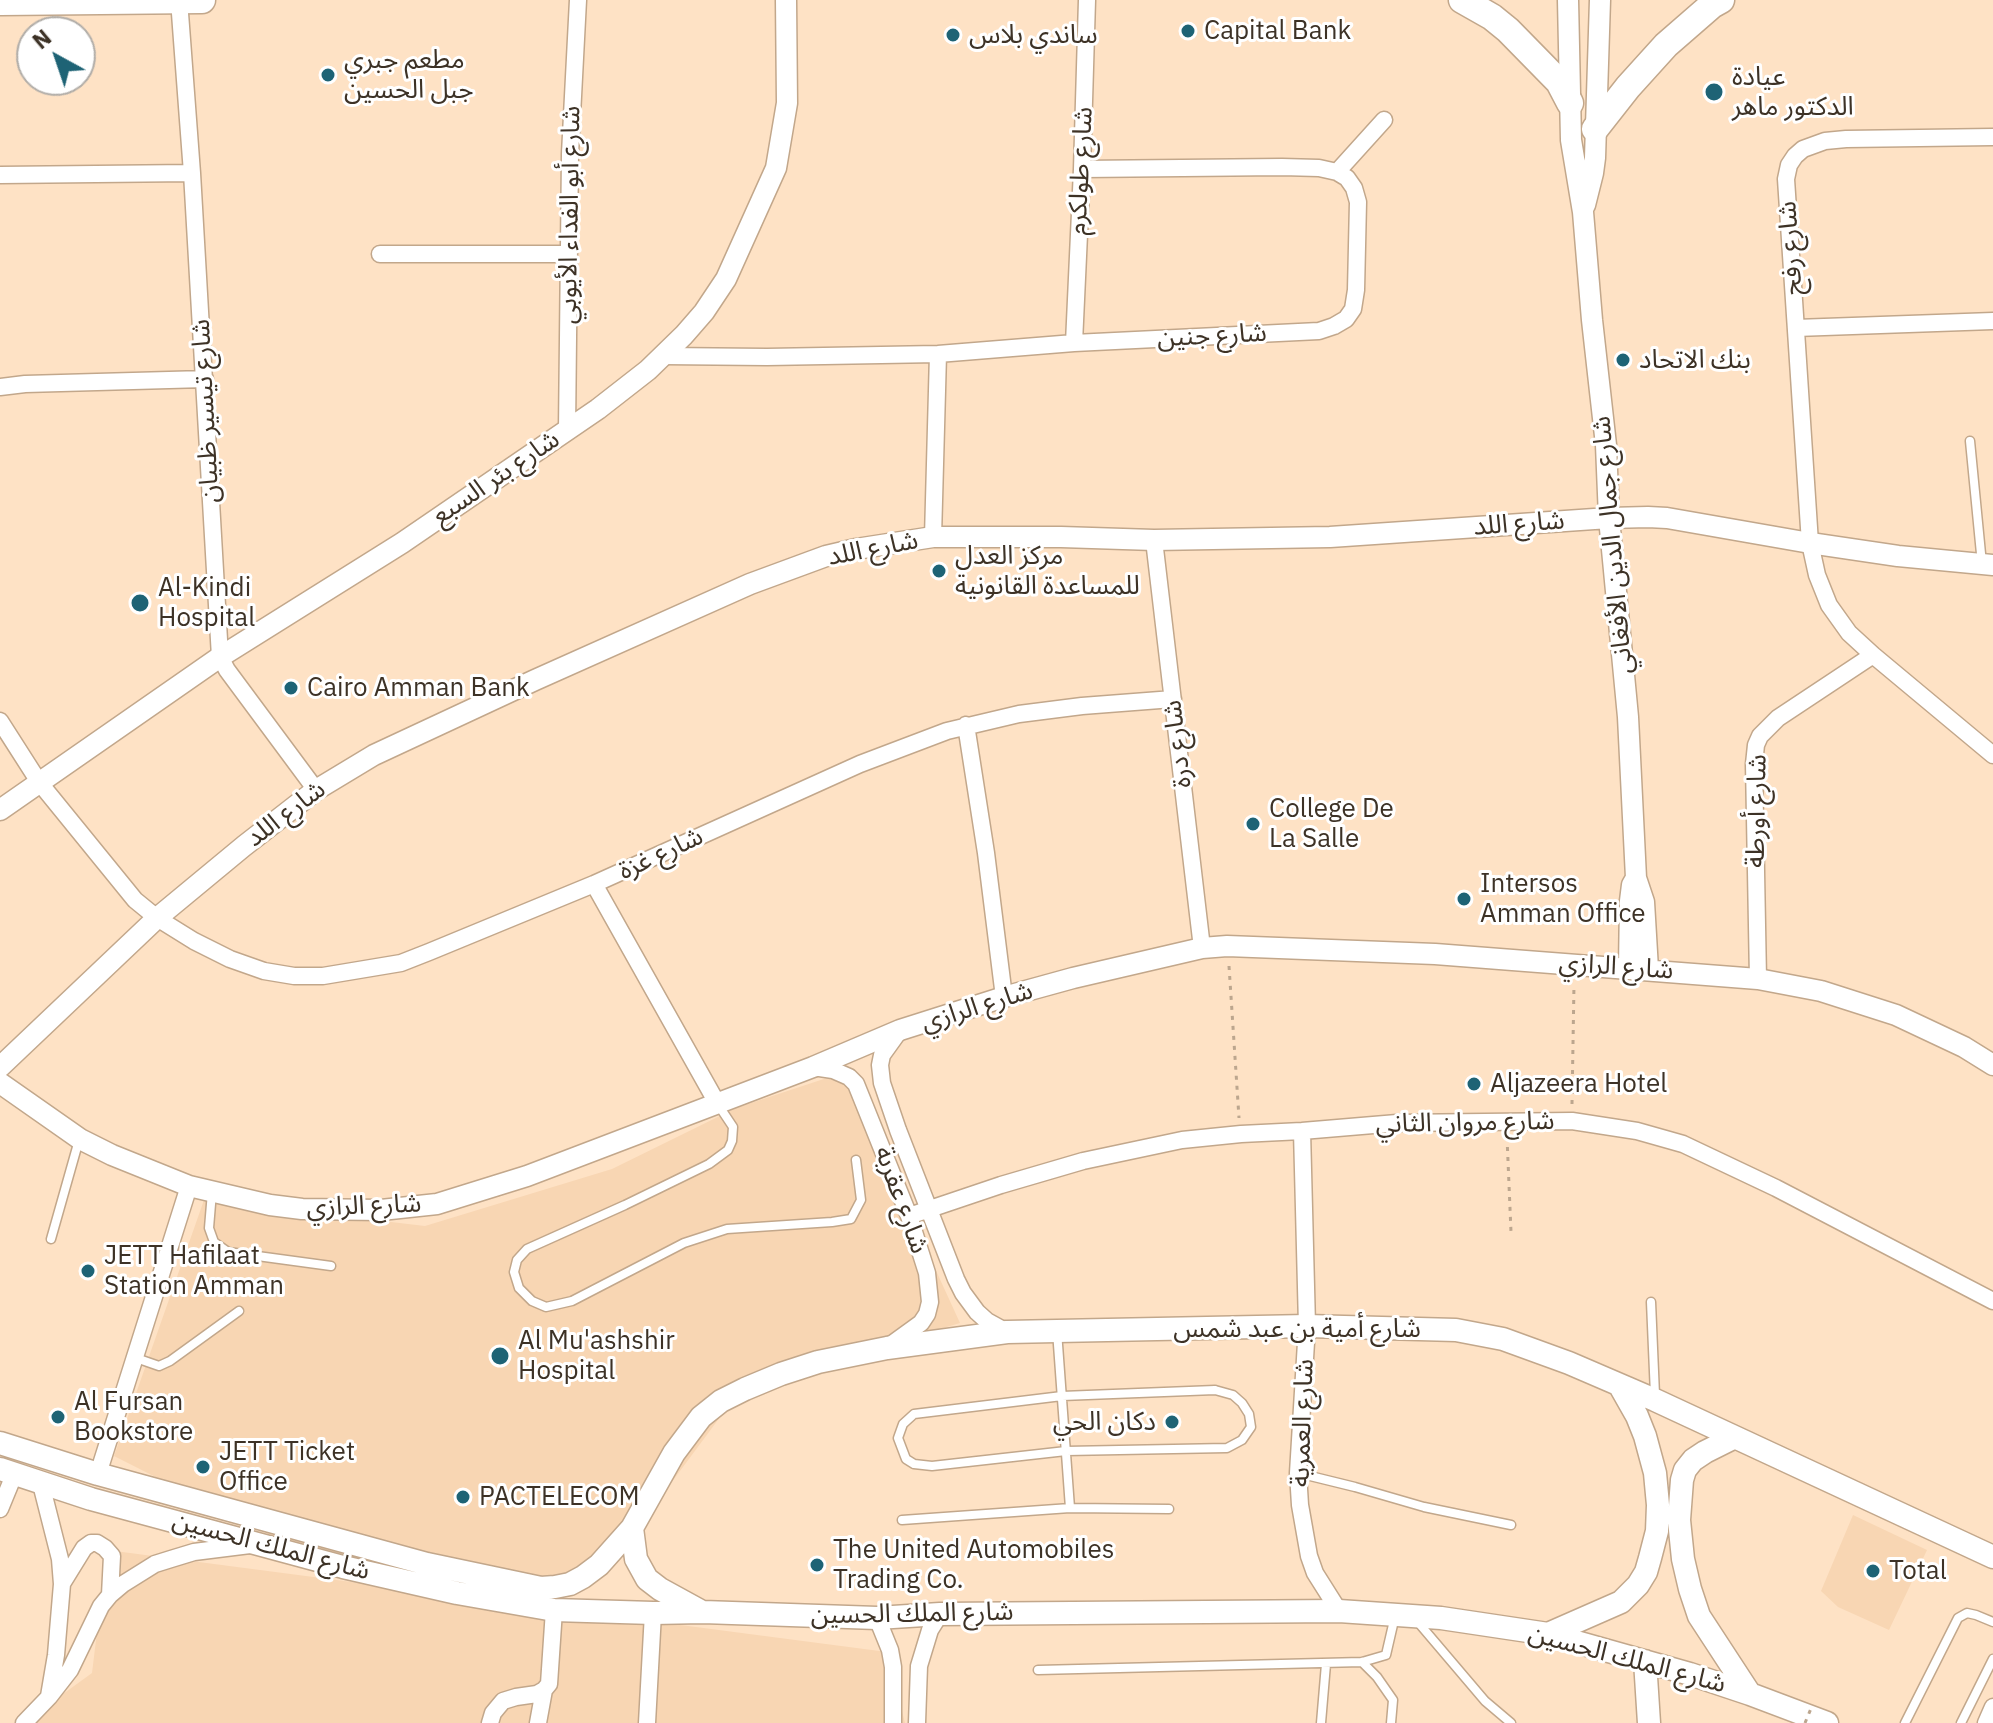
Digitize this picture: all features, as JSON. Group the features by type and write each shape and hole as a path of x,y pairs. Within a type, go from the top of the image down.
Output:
{"main road":[{"path":"0,2 202,0"},
{"path":"1462,0 1508,30 1559,82 1570,103"},
{"path":"1595,129 1666,45 1721,0"},
{"name":"شارع أمية بن عبد شمس","path":"632,1528 674,1453 701,1417 721,1401 781,1374 818,1362 887,1348 1007,1332 1307,1326 1456,1330 1503,1339 1655,1400 1993,1557"},
{"path":"1548,1634 1621,1602 1646,1572 1657,1531 1655,1473 1645,1436 1620,1386"},
{"path":"1733,1438 1705,1452 1685,1470 1679,1520 1683,1559 1699,1616 1750,1694"},
{"name":"شارع الملك الحسين","path":"0,1443 98,1474 427,1564 541,1588 570,1584 583,1577 599,1565 632,1528"},
{"name":"شارع الملك الحسين","path":"7,1472 91,1499 343,1567 457,1593 554,1610 877,1618 940,1614 1339,1611 1441,1618 1548,1634 1645,1661 1823,1719"},
{"path":"632,1528 636,1559 647,1579 703,1612"},
{"path":"1645,1661 1649,1723"}],"street":[{"name":"شارع تيسير ظبيان","path":"180,0 220,657"},
{"name":"شارع أبو الفداء الأيوبي","path":"567,430 570,154 578,0"},
{"name":"شارع بئر السبع","path":"0,810 220,657 402,543 621,392 663,356 704,312 726,279 776,168 787,103 786,0"},
{"name":"شارع طولكرم","path":"1074,343 1087,0"},
{"name":"شارع جمال الدين الأفغاني","path":"1568,0 1571,140 1583,212 1606,445 1609,518 1628,717 1636,878 1644,902 1639,968"},
{"name":"شارع جمال الدين الأفغاني","path":"1583,212 1593,173 1600,0"},
{"path":"1082,169 1282,167 1337,172 1384,120"},
{"name":"شارع رفح","path":"1993,137 1825,141 1803,149 1789,165 1786,179 1810,543 1817,575 1829,605 1849,633 1993,755"},
{"name":"شارع جنين","path":"663,356 938,354 1074,343 1319,331 1346,319 1353,309 1356,290 1358,202 1354,188 1347,178 1337,172"},
{"path":"0,175 192,173"},
{"path":"380,254 568,254"},
{"path":"1796,328 1993,321"},
{"path":"933,537 938,354"},
{"path":"0,387 205,379"},
{"name":"شارع اللد","path":"0,1067 157,918 316,790 374,755 750,584 826,556 933,537 1154,540 1330,537 1609,518 1667,518 1810,543 1988,565"},
{"name":"شارع درة","path":"1154,540 1202,948"},
{"name":"شارع أورطة","path":"1758,979 1756,745 1760,736 1778,718 1873,655"},
{"path":"220,657 316,790"},
{"name":"شارع غزة","path":"0,721 39,782 128,892 157,918 230,959 264,971 294,976 323,976 401,963 594,884 921,739 966,725 1019,714 1173,699"},
{"path":"966,725 1004,997"},
{"path":"594,884 717,1103"},
{"name":"شارع الرازي","path":"0,1083 80,1139 189,1186 270,1205 302,1209 381,1210 437,1204 561,1165 900,1030 1073,978 1202,948 1227,946 1435,954 1758,979 1821,991 1896,1015 1964,1047 1993,1065"},
{"name":"شارع عقربة","path":"900,1030 882,1055 880,1065 882,1083 898,1130 956,1279 969,1303 987,1321 1007,1332"},
{"name":"شارع عقربة","path":"813,1067 833,1070 856,1084 909,1216 927,1273 930,1302 927,1314 906,1336 887,1348"},
{"name":"شارع مروان الثاني","path":"909,1216 1083,1161 1182,1140 1397,1123 1572,1121 1637,1131 1683,1144 1776,1188 1993,1301"},
{"name":"شارع العمرية","path":"1302,1131 1307,1326 1298,1473 1300,1505 1315,1573 1339,1611"},
{"path":"98,1474 189,1186"},
{"path":"0,1509 7,1472"},
{"path":"41,1484 60,1559 62,1584 49,1697"},
{"path":"62,1584 84,1548 97,1543 110,1551 112,1556 110,1595"},
{"path":"24,1723 70,1670 94,1618 110,1595 155,1564 194,1552 260,1544"},
{"path":"490,1723 493,1713 503,1701 537,1694 549,1684 554,1610"},
{"path":"647,1723 653,1613"},
{"path":"917,1723 919,1666 927,1639 940,1614"},
{"path":"877,1618 885,1633 893,1667 893,1723"},
{"path":"538,1723 544,1690"},
{"path":"1986,1723 1993,1707"}],"lane":[{"path":"1970,441 1988,565"},
{"path":"717,1103 733,1127 728,1150 709,1164 527,1249 517,1260 514,1272 519,1288 532,1301 546,1307 572,1301 684,1243 727,1229 851,1219 861,1200 856,1160"},
{"path":"51,1239 80,1139"},
{"path":"212,1192 209,1228 214,1242 228,1252 331,1266"},
{"path":"1651,1302 1655,1400"},
{"path":"136,1358 159,1366 170,1361 239,1311"},
{"path":"1057,1331 1070,1508"},
{"path":"1215,1390 1233,1395 1242,1403 1249,1414 1251,1427 1242,1440 1227,1448 1066,1451 932,1466 914,1464 906,1459 898,1438 903,1424 914,1414 1062,1396 1215,1390"},
{"path":"1298,1473 1424,1507 1511,1525"},
{"path":"902,1520 1070,1508 1169,1509"},
{"path":"1905,1723 1958,1618 1967,1613 1993,1622"},
{"path":"1038,1670 1362,1662 1386,1655 1404,1616 1485,1701 1511,1723"},
{"path":"1961,1723 1993,1659"},
{"path":"1362,1662 1393,1700 1391,1723"},
{"path":"1321,1723 1326,1664"}],"path":[{"path":"1227,946 1241,1134"},
{"path":"1572,1121 1575,964"},
{"path":"1507,1121 1511,1232"},
{"path":"1805,1723 1823,1719"}],"shaded area":[{"name":"Al Mu'ashshir Hospital","path":"845,1072 960,1323 741,1389 645,1518 555,1603 322,1561 114,1456 204,1200 425,1226 612,1169 736,1108"},
{"name":"Total","path":"1853,1515 1927,1550 1889,1630 1838,1607 1821,1591"},
{"path":"107,1550 887,1652 905,1723 23,1723 92,1673"}],"place":[{"name":"Capital Bank","path":"1188,31"},
{"name":"ساندي بلاس","path":"953,35"},
{"name":"مطعم جبري جبل الحسين","path":"328,75"},
{"name":"عيادة الدكتور ماهر","path":"1714,92"},
{"name":"بنك الاتحاد","path":"1623,360"},
{"name":"مركز العدل للمساعدة القانونية","path":"939,571"},
{"name":"Al-Kindi Hospital","path":"140,603"},
{"name":"Cairo Amman Bank","path":"291,688"},
{"name":"College De La Salle","path":"1253,824"},
{"name":"Intersos Amman Office","path":"1464,899"},
{"name":"Aljazeera Hotel","path":"1474,1084"},
{"name":"JETT Hafilaat Station Amman","path":"88,1271"},
{"name":"Al Mu'ashshir Hospital","path":"500,1356"},
{"name":"Al Fursan Bookstore","path":"58,1417"},
{"name":"دكان الحي","path":"1172,1422"},
{"name":"JETT Ticket Office","path":"203,1467"},
{"name":"PACTELECOM","path":"463,1497"},
{"name":"The United Automobiles Trading Co.","path":"817,1565"},
{"name":"Total","path":"1873,1571"}]}
